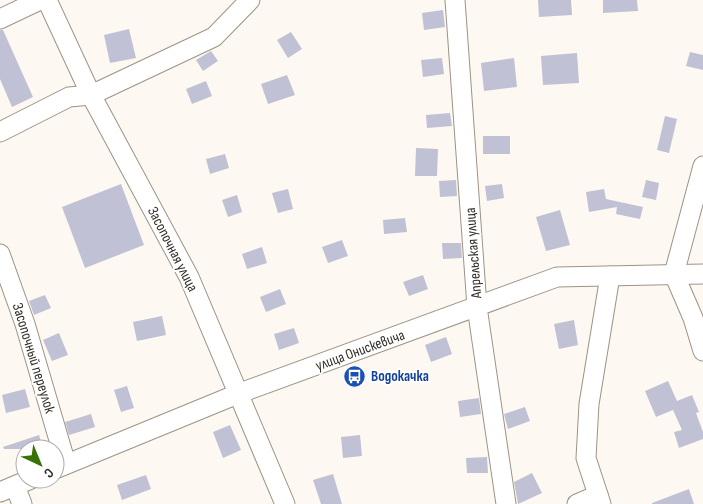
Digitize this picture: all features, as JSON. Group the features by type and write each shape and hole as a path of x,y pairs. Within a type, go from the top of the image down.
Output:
{"street":[{"path":"0,19 40,0"},
{"name":"Засопочная улица","path":"47,0 91,95 189,277 240,393 285,504"},
{"path":"0,132 69,97 91,95 214,36 250,0"},
{"name":"Апрельская улица","path":"455,0 477,307 506,504"},
{"path":"703,166 674,274 693,318 703,351"},
{"name":"Засопочный переулок","path":"0,254 25,324 54,439"},
{"name":"улица Онискевича","path":"65,464 240,393 557,277 703,274"},
{"path":"577,504 600,500 586,458 589,404 610,276"},
{"path":"16,489 22,504"}],"building":[{"path":"538,0 571,0 572,15 539,17"},
{"path":"603,0 637,0 638,11 603,13"},
{"path":"443,10 445,27 424,30 422,13"},
{"path":"129,29 136,58 110,63 104,35"},
{"path":"0,30 3,30 33,97 12,107 0,79"},
{"path":"291,32 302,49 288,58 277,40"},
{"path":"211,51 218,61 203,71 196,60"},
{"path":"690,52 703,55 703,70 686,66"},
{"path":"577,53 579,83 543,85 541,56"},
{"path":"442,58 444,74 423,77 421,60"},
{"path":"514,58 517,87 484,91 481,63"},
{"path":"287,75 295,95 268,104 261,84"},
{"path":"206,81 212,96 192,104 186,89"},
{"path":"450,113 452,126 427,128 426,115"},
{"path":"665,116 677,119 669,153 657,150"},
{"path":"483,136 510,136 510,154 483,154"},
{"path":"416,148 438,149 437,176 415,176"},
{"path":"225,154 229,168 210,174 206,159"},
{"path":"456,180 457,196 440,197 439,181"},
{"path":"646,180 659,183 656,200 642,197"},
{"path":"121,184 144,245 85,268 62,207"},
{"path":"502,184 504,198 487,201 485,186"},
{"path":"288,189 293,209 278,213 272,193"},
{"path":"604,189 606,199 643,207 640,219 616,214 617,207 589,212 586,192"},
{"path":"237,195 242,212 228,217 222,200"},
{"path":"560,210 570,245 546,251 536,217"},
{"path":"405,218 407,232 384,234 383,220"},
{"path":"342,240 348,256 328,263 322,247"},
{"path":"442,243 461,243 462,258 443,259"},
{"path":"262,247 267,263 247,269 242,254"},
{"path":"423,275 428,289 409,296 403,282"},
{"path":"280,289 286,304 266,312 260,297"},
{"path":"45,295 51,308 34,315 29,301"},
{"path":"162,316 166,335 137,341 133,322"},
{"path":"574,320 578,345 559,349 554,324"},
{"path":"294,328 299,343 279,350 274,334"},
{"path":"59,333 68,355 52,361 43,340"},
{"path":"446,337 452,354 431,362 425,345"},
{"path":"668,381 677,401 692,395 699,412 696,413 703,432 703,439 679,448 674,432 682,430 673,410 656,417 645,391"},
{"path":"127,386 134,408 121,412 114,390"},
{"path":"25,389 30,407 6,413 2,395"},
{"path":"479,398 481,414 460,417 458,401"},
{"path":"525,407 530,421 508,429 504,414"},
{"path":"91,414 95,427 69,435 65,422"},
{"path":"230,425 241,450 223,458 213,432"},
{"path":"39,435 40,439 27,439"},
{"path":"360,435 362,456 343,458 341,437"},
{"path":"15,443 15,449 4,449 3,447"},
{"path":"487,457 488,473 467,473 466,458"},
{"path":"532,473 542,493 518,504 514,482"},
{"path":"333,474 342,504 321,504 313,480"},
{"path":"146,475 151,489 122,500 117,485"},
{"path":"689,489 694,504 652,504 652,503"}],"place":[{"name":"Водокачка","path":"355,376"}]}
